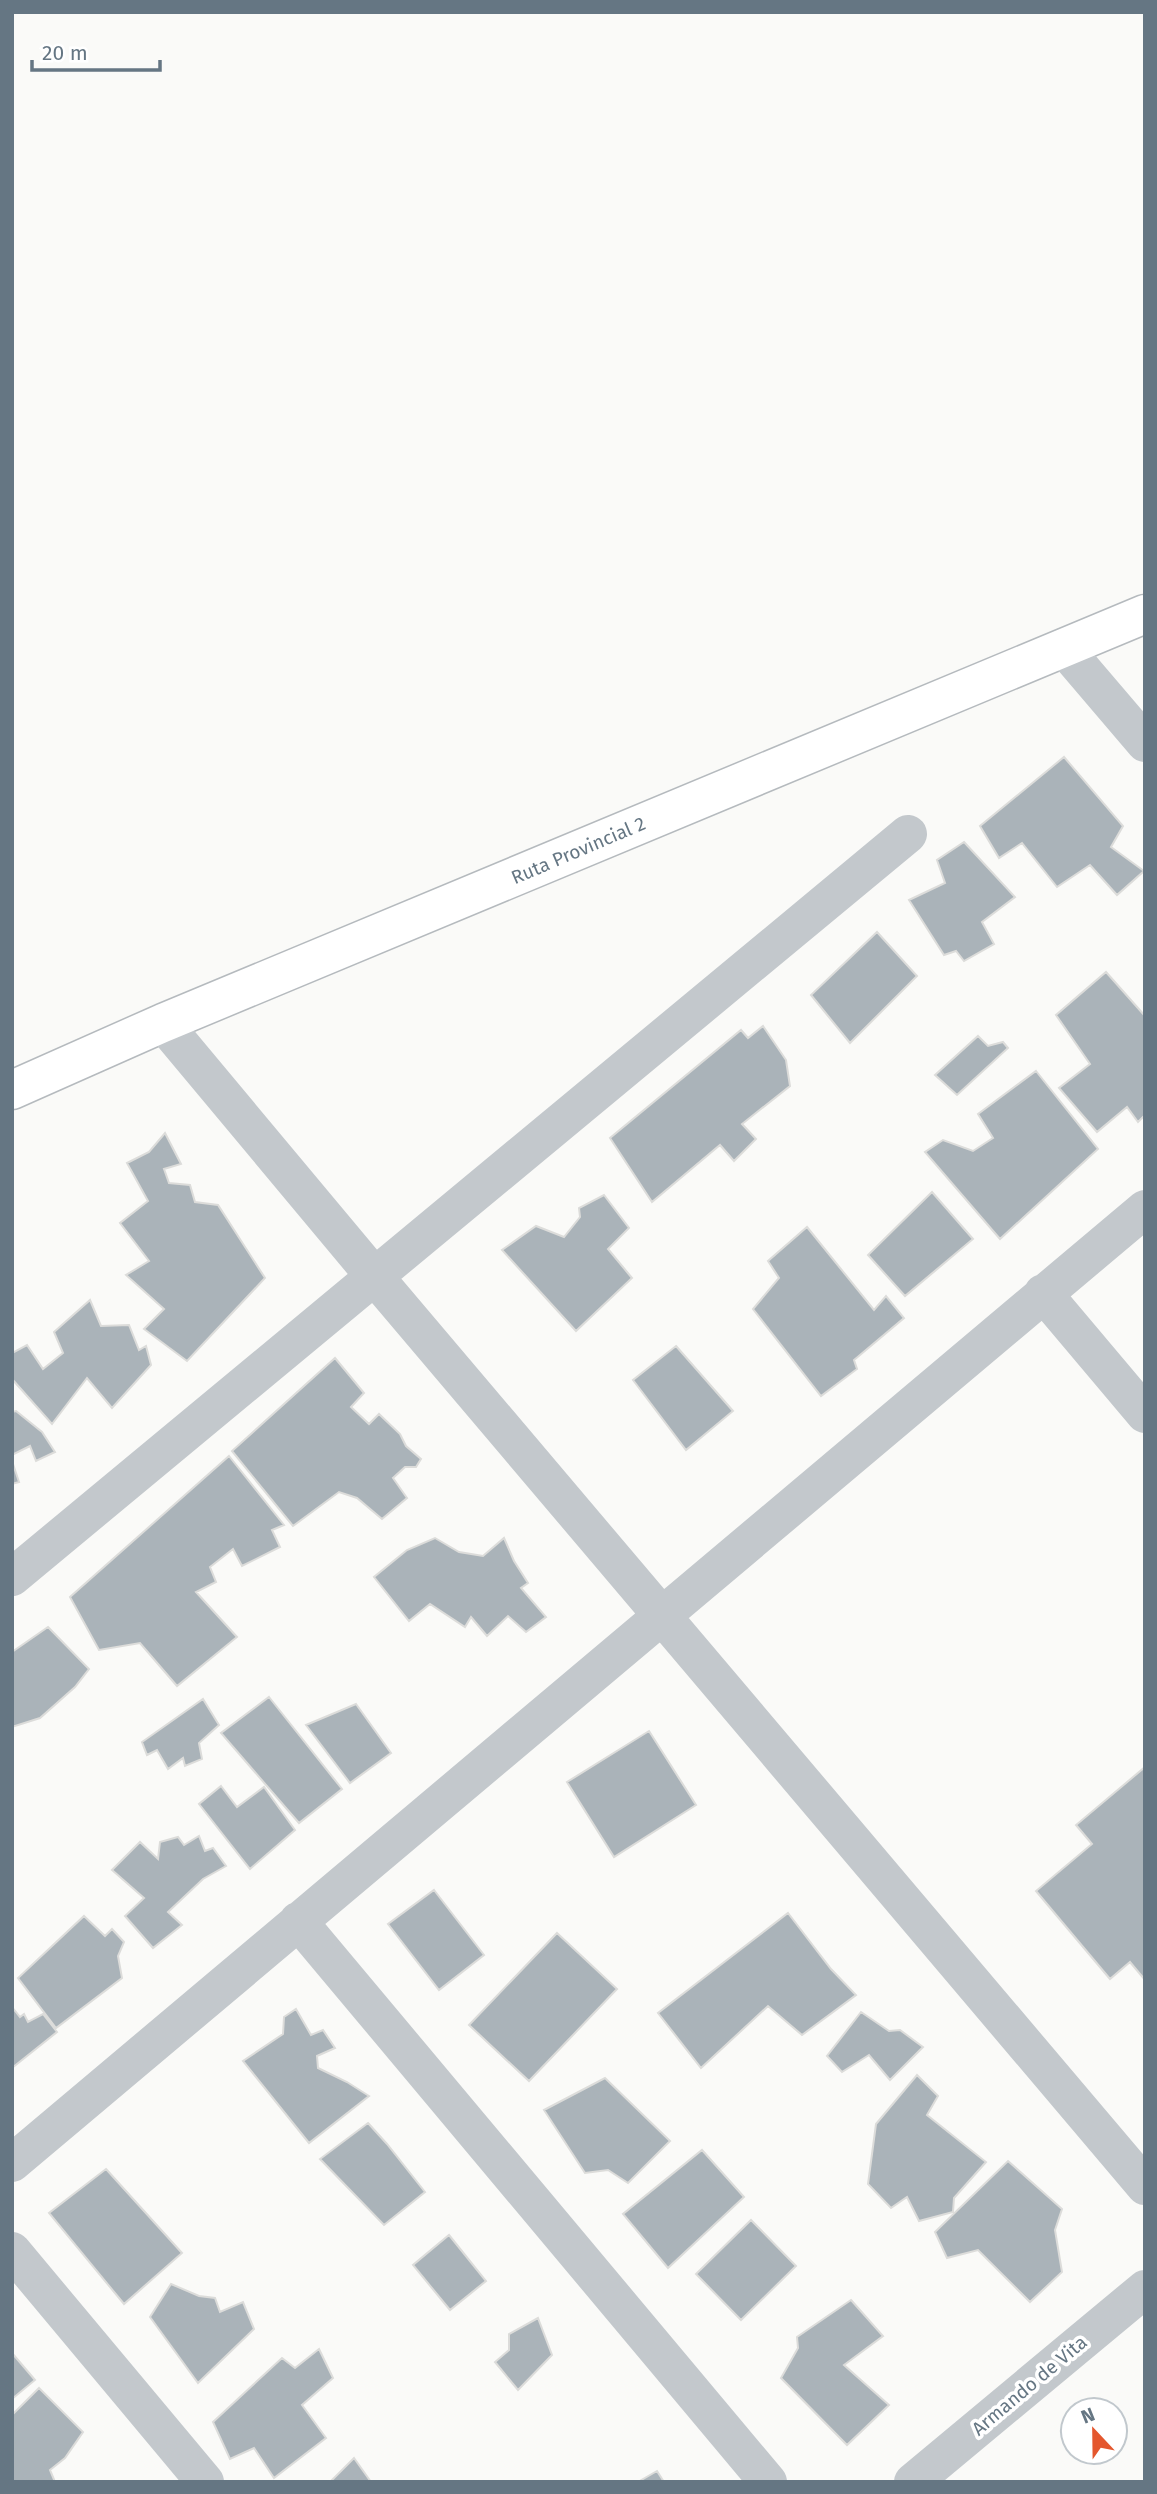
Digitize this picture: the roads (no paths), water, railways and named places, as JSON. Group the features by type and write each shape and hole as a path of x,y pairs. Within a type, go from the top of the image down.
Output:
{"main road":[{"name":"Ruta Provincial 2","path":"12,1090 163,1023 1145,614"}],"street":[{"path":"1064,648 1145,743"},
{"path":"12,1577 908,834"},
{"path":"163,1023 1145,2186"},
{"path":"12,2164 1145,1209"},
{"path":"1043,1293 1145,1414"},
{"path":"299,1921 768,2482"},
{"path":"12,2251 205,2482"},
{"name":"Armando de Vita","path":"913,2482 1145,2289"}]}
